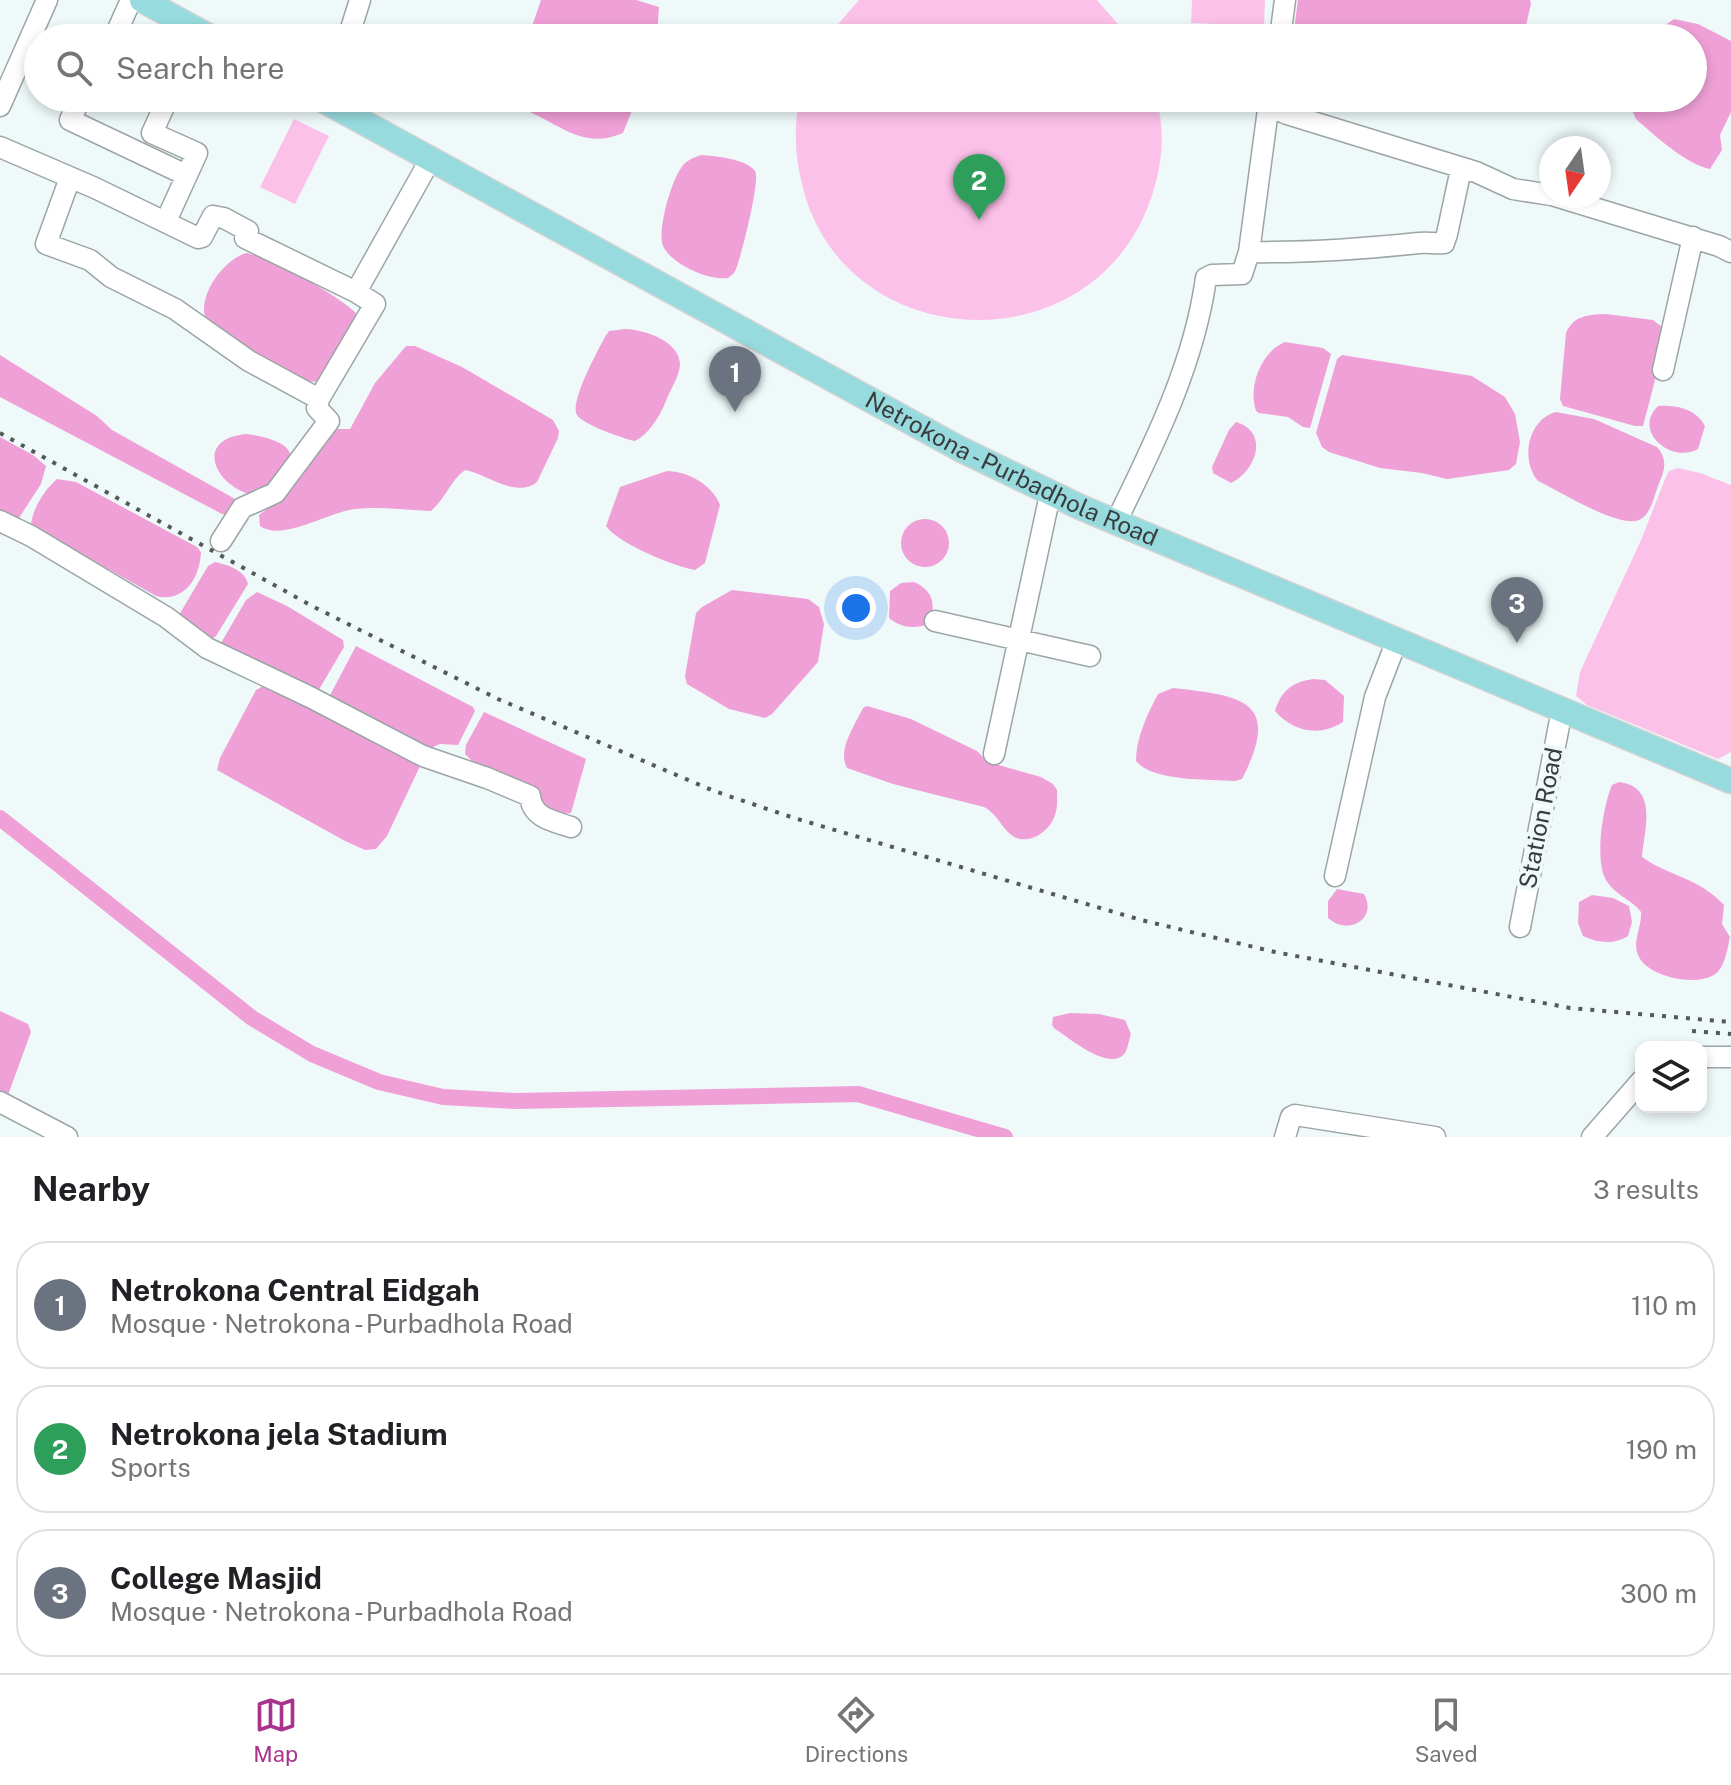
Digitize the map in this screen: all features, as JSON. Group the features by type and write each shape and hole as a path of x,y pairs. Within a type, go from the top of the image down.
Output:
{"main road":[{"path":"142,0 183,24"},
{"name":"Netrokona - Purbadhola Road","path":"346,112 960,449 1116,522 1731,781"}],"street":[{"path":"36,24 47,0"},
{"path":"120,24 131,0"},
{"path":"352,24 360,0"},
{"path":"1282,24 1285,0"},
{"path":"0,106 24,52"},
{"path":"74,112 70,120 186,175"},
{"path":"162,112 152,133 197,153 166,221"},
{"path":"1116,522 1166,416 1179,381 1197,324 1206,278 1242,274 1249,252 1267,112"},
{"path":"1282,112 1461,169 1513,189 1539,194"},
{"path":"0,147 198,238 202,237 213,216 224,218 248,231 245,238 375,304 319,399 317,408 329,421 275,493 242,508 221,541"},
{"path":"356,292 430,160"},
{"path":"1249,252 1338,251 1423,242 1444,243 1461,169"},
{"path":"70,178 46,244 90,260 111,277 175,309 249,361 319,399"},
{"path":"1594,208 1730,251"},
{"path":"1663,370 1693,237"},
{"path":"994,754 1048,504"},
{"path":"0,521 31,536 166,617 207,648 423,756 530,796 531,806 539,815 571,827"},
{"path":"935,621 1090,656"},
{"path":"1335,876 1375,697 1397,640"},
{"name":"Station Road","path":"1520,927 1562,710"},
{"path":"1707,1057 1731,1057"},
{"path":"1592,1137 1635,1088"},
{"path":"0,1102 67,1137"},
{"path":"1285,1137 1291,1117 1295,1115 1435,1137"}],"shaded area":[{"path":"541,0 636,0 659,7 658,24 533,24"},
{"path":"859,0 1097,0 1118,24 838,24"},
{"path":"1192,0 1265,0 1264,24 1191,23"},
{"path":"1298,0 1530,0 1531,4 1526,24 1295,24"},
{"path":"1674,19 1698,24 1667,24"},
{"path":"1707,29 1731,41 1731,112 1720,135 1722,150 1710,169 1691,162 1636,119 1633,112 1707,112"},
{"path":"529,112 631,112 623,133 610,137 586,138"},
{"path":"798,112 1160,112 1162,143 1158,173 1144,216 1111,265 1067,298 1017,316 963,319 911,308 864,282 827,242 803,188 796,132"},
{"path":"294,119 329,136 295,204 260,187"},
{"path":"701,155 738,161 755,171 746,235 736,269 728,278 711,277 691,270 667,253 663,246 663,218 673,184 685,163"},
{"path":"246,253 304,278 356,313 346,340 318,382 303,381 212,329 204,312 211,285 223,268"},
{"path":"1606,314 1653,320 1666,330 1643,426 1563,406 1560,399 1569,327 1577,319"},
{"path":"626,329 668,343 680,365 664,407 645,434 635,441 587,423 580,419 576,409 585,376 605,337 609,331"},
{"path":"1285,342 1323,348 1331,354 1310,428 1288,417 1256,411 1254,392 1258,372 1269,354"},
{"path":"406,346 415,346 462,367 553,420 559,431 558,438 537,482 529,487 511,487 465,470 431,511 355,509 281,531 260,526 259,515 275,503 333,429 350,429 375,383"},
{"path":"0,355 97,416 112,430 237,500 227,515 222,514 0,397"},
{"path":"1342,355 1472,376 1505,397 1515,414 1520,442 1516,464 1509,470 1447,479 1380,468 1329,452 1322,447 1316,433 1337,359"},
{"path":"1658,406 1685,409 1701,420 1705,426 1698,449 1677,452 1658,442 1649,425"},
{"path":"1556,412 1594,419 1657,447 1663,457 1663,471 1652,504 1641,519 1632,521 1605,515 1538,481 1529,462 1530,441 1539,423"},
{"path":"1236,422 1253,434 1256,452 1247,470 1231,483 1213,473 1212,467 1229,430"},
{"path":"246,434 280,443 288,449 291,457 282,475 256,496 229,483 215,464 219,445 229,438"},
{"path":"0,437 46,466 41,484 19,518 0,515"},
{"path":"1678,468 1731,485 1731,752 1718,759 1587,705 1576,696 1580,672 1642,538 1665,479 1669,471"},
{"path":"667,471 698,480 712,491 720,505 705,563 695,570 647,553 622,540 606,526 620,487"},
{"path":"57,479 76,482 197,547 201,552 200,562 189,586 175,596 156,596 34,527 31,524 37,505"},
{"path":"925,519 942,526 949,543 942,560 925,567 908,560 901,543 908,526"},
{"path":"215,562 240,572 248,584 216,636 204,639 179,615 208,566"},
{"path":"914,582 929,594 932,611 929,624 908,627 889,618 890,591 901,583"},
{"path":"732,590 808,599 819,607 824,624 818,662 765,718 729,709 687,684 685,676 696,613"},
{"path":"257,592 343,640 344,647 317,693 232,654 221,643 246,600"},
{"path":"356,646 473,707 475,711 458,745 440,744 428,749 328,699"},
{"path":"1325,680 1344,696 1343,722 1325,730 1307,730 1290,724 1275,711 1288,689 1299,682"},
{"path":"265,685 421,764 387,836 376,849 365,850 345,841 217,770 220,758 256,690"},
{"path":"1173,688 1218,694 1248,706 1256,717 1258,732 1254,752 1242,779 1168,776 1144,768 1136,761 1140,735 1158,694"},
{"path":"867,706 911,719 977,751 988,762 1041,777 1053,784 1057,790 1057,802 1052,821 1037,836 1016,838 984,807 893,784 847,768 844,761 846,746 863,708"},
{"path":"484,712 586,759 571,813 560,813 534,802 465,754 466,745"},
{"path":"1619,782 1640,792 1644,801 1646,823 1642,857 1704,888 1724,905 1722,924 1730,937 1723,964 1712,976 1693,980 1670,977 1650,969 1638,955 1636,944 1641,912 1608,883 1601,863 1605,807 1612,785"},
{"path":"1337,889 1364,894 1367,911 1359,922 1344,925 1328,918 1328,901"},
{"path":"1592,895 1613,898 1629,906 1632,922 1628,936 1606,942 1583,936 1578,923 1579,902"},
{"path":"0,1011 28,1024 31,1032 8,1095 0,1095"},
{"path":"1070,1013 1099,1014 1125,1020 1131,1034 1125,1053 1110,1059 1100,1056 1055,1029 1053,1017"}],"waterway":[{"path":"0,818 252,1018 312,1054 379,1082 443,1097 515,1101 858,1094 1005,1137"}],"railway":[{"path":"0,433 312,606 498,699 714,791 794,818 1141,920 1275,952 1570,1008 1731,1022"},
{"path":"1692,1031 1731,1034"}],"place":[{"name":"Netrokona jela Stadium","path":"979,220"},
{"name":"Netrokona Central Eidgah","path":"735,412"},
{"name":"College Masjid","path":"1517,643"}]}
